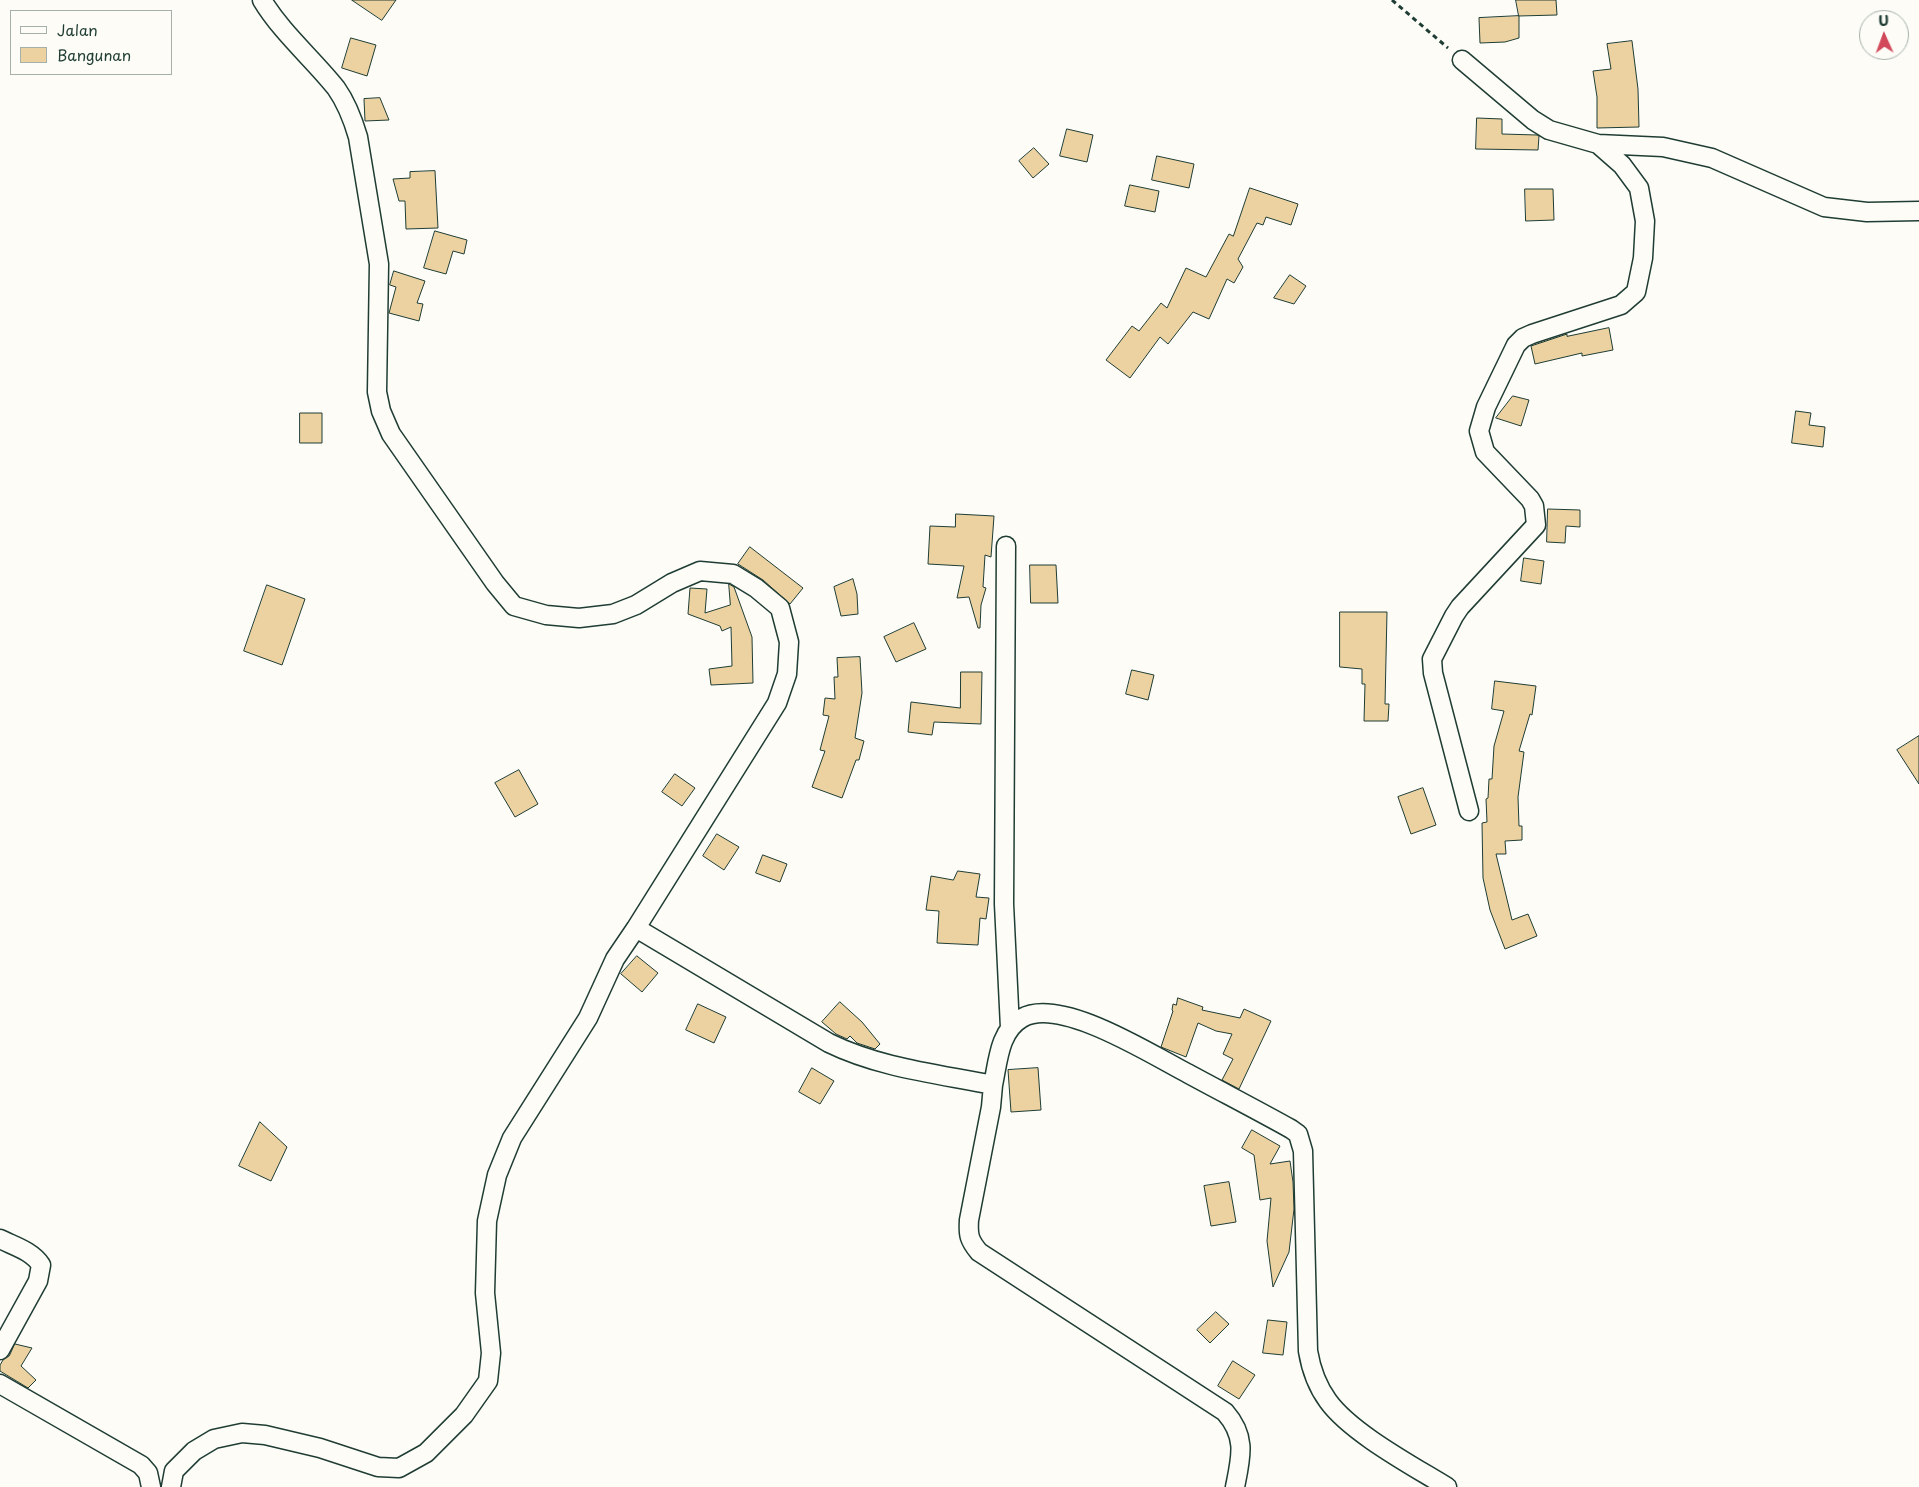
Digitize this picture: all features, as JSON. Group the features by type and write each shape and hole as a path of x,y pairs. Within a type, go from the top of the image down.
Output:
{"street":[{"path":"171,1487 174,1470 194,1451 214,1439 242,1433 265,1435 320,1448 378,1467 399,1468 426,1453 464,1415 488,1381 491,1353 485,1293 487,1220 497,1175 512,1138 588,1018 615,959 777,703 787,674 789,642 780,608 756,588 733,574 700,570 672,583 636,605 613,614 579,618 546,615 514,606 495,583 396,442 381,411 377,392 379,264 358,137 353,120 336,89 273,19 262,0"},
{"path":"1462,60 1532,120 1550,130 1598,144 1663,147 1712,158 1824,206 1867,212 1919,211"},
{"path":"1469,811 1436,684 1432,659 1460,607 1536,525 1534,506 1530,499 1485,452 1479,430 1484,412 1516,346 1523,338 1621,305 1636,292 1643,258 1645,221 1639,188 1622,165 1598,144"},
{"path":"1006,546 1004,904 1010,1028"},
{"path":"636,928 849,1053 880,1062 993,1085"},
{"path":"1236,1487 1242,1448 1239,1434 1225,1412 979,1252 971,1242 968,1232 969,1220 1003,1040 1010,1028 1023,1017 1045,1012 1106,1030 1291,1128 1298,1134 1303,1152 1308,1351 1312,1372 1328,1402 1353,1426 1447,1487"},
{"path":"0,1239 37,1258 41,1265 38,1281 0,1350"},
{"path":"0,1384 141,1465 148,1473 151,1487"}],"path":[{"path":"1392,0 1462,60"}],"building":[{"path":"352,0 396,0 382,20"},
{"path":"1516,0 1556,0 1557,15 1519,16"},
{"path":"1519,16 1519,38 1505,42 1480,43 1479,18"},
{"path":"351,38 376,45 367,76 342,68"},
{"path":"1632,41 1638,89 1639,127 1597,128 1597,97 1593,71 1611,69 1607,44"},
{"path":"380,98 389,120 365,121 364,99"},
{"path":"1477,118 1502,119 1502,134 1539,136 1538,150 1476,149"},
{"path":"1067,129 1093,135 1087,162 1060,156"},
{"path":"1034,148 1049,164 1033,178 1019,161"},
{"path":"1157,156 1194,164 1189,188 1152,180"},
{"path":"435,171 438,228 406,229 405,201 399,201 393,179 410,178 410,172"},
{"path":"1130,185 1159,191 1155,212 1125,206"},
{"path":"1250,188 1298,204 1291,225 1266,217 1263,225 1257,223 1238,259 1243,267 1234,283 1227,279 1209,319 1193,312 1168,344 1160,337 1130,378 1106,360 1132,326 1139,331 1161,303 1167,308 1186,268 1206,277 1229,234 1233,236"},
{"path":"1525,189 1553,189 1554,220 1526,221"},
{"path":"435,231 467,240 464,254 453,251 446,274 424,268"},
{"path":"394,271 425,281 417,303 423,304 419,321 389,313 396,287 390,285"},
{"path":"1290,275 1306,286 1294,304 1274,298"},
{"path":"1609,328 1613,350 1582,356 1582,353 1535,364 1531,346 1567,334 1567,336"},
{"path":"1513,396 1529,400 1521,426 1496,418"},
{"path":"1796,411 1811,413 1809,425 1825,427 1823,447 1792,443"},
{"path":"300,413 322,413 322,443 300,443"},
{"path":"1548,509 1580,510 1580,527 1566,526 1565,543 1547,542"},
{"path":"956,514 994,516 991,557 985,555 983,587 986,588 981,605 980,628 978,628 969,597 957,598 964,566 928,564 930,526 955,527"},
{"path":"750,547 803,588 790,604 763,580 738,564"},
{"path":"1524,558 1544,561 1541,584 1521,581"},
{"path":"1030,565 1056,565 1058,603 1031,603"},
{"path":"853,579 857,594 858,614 841,616 834,587"},
{"path":"729,584 734,587 752,637 753,683 711,685 709,669 732,666 731,627 722,631 720,626 688,614 690,588 707,589 705,613 730,605"},
{"path":"267,585 305,599 282,665 244,651"},
{"path":"1340,612 1387,612 1385,704 1389,704 1388,721 1364,721 1365,684 1362,684 1362,669 1340,667"},
{"path":"914,623 926,649 896,662 884,637"},
{"path":"860,657 862,693 855,738 864,741 859,760 856,760 842,798 812,787 825,751 820,750 829,716 823,715 825,698 835,699 834,677 838,677 837,658"},
{"path":"1132,670 1154,675 1148,700 1126,694"},
{"path":"961,672 982,672 981,724 934,722 932,735 908,732 911,702 960,708"},
{"path":"1495,681 1536,686 1532,715 1530,714 1519,751 1524,752 1518,797 1519,826 1522,826 1522,840 1505,841 1506,854 1496,854 1512,920 1528,914 1537,936 1505,949 1490,910 1483,878 1482,823 1487,822 1486,799 1488,798 1489,779 1492,779 1494,746 1504,711 1492,709"},
{"path":"1919,736 1919,784 1897,750"},
{"path":"519,770 538,804 515,817 495,783"},
{"path":"675,774 695,788 682,806 662,792"},
{"path":"1423,788 1436,825 1411,834 1398,797"},
{"path":"717,834 739,847 724,870 703,856"},
{"path":"763,855 787,864 780,882 756,873"},
{"path":"958,871 980,874 976,897 989,898 986,919 980,918 978,945 937,943 939,911 926,910 931,876 953,880"},
{"path":"637,956 658,973 642,992 621,974"},
{"path":"1178,998 1203,1007 1202,1010 1240,1018 1244,1009 1271,1021 1239,1089 1222,1080 1233,1059 1223,1054 1232,1034 1216,1031 1198,1023 1186,1057 1161,1047 1173,1011 1173,1004 1176,1005"},
{"path":"840,1002 862,1022 880,1044 875,1049 857,1043 850,1036 847,1039 836,1034 822,1022"},
{"path":"698,1004 726,1017 714,1043 686,1030"},
{"path":"812,1068 834,1081 820,1104 799,1092"},
{"path":"1038,1068 1041,1110 1011,1112 1008,1070"},
{"path":"260,1122 287,1147 271,1181 239,1166"},
{"path":"1252,1130 1280,1146 1270,1164 1290,1161 1293,1182 1294,1209 1289,1252 1273,1287 1267,1241 1271,1198 1260,1200 1254,1155 1242,1148"},
{"path":"1229,1182 1236,1222 1211,1226 1204,1186"},
{"path":"1216,1312 1229,1324 1210,1343 1197,1330"},
{"path":"1268,1320 1287,1322 1283,1355 1263,1353"},
{"path":"15,1344 32,1348 21,1366 36,1380 28,1388 0,1371 0,1365 9,1356"},
{"path":"1233,1361 1255,1375 1239,1399 1218,1386"}]}
